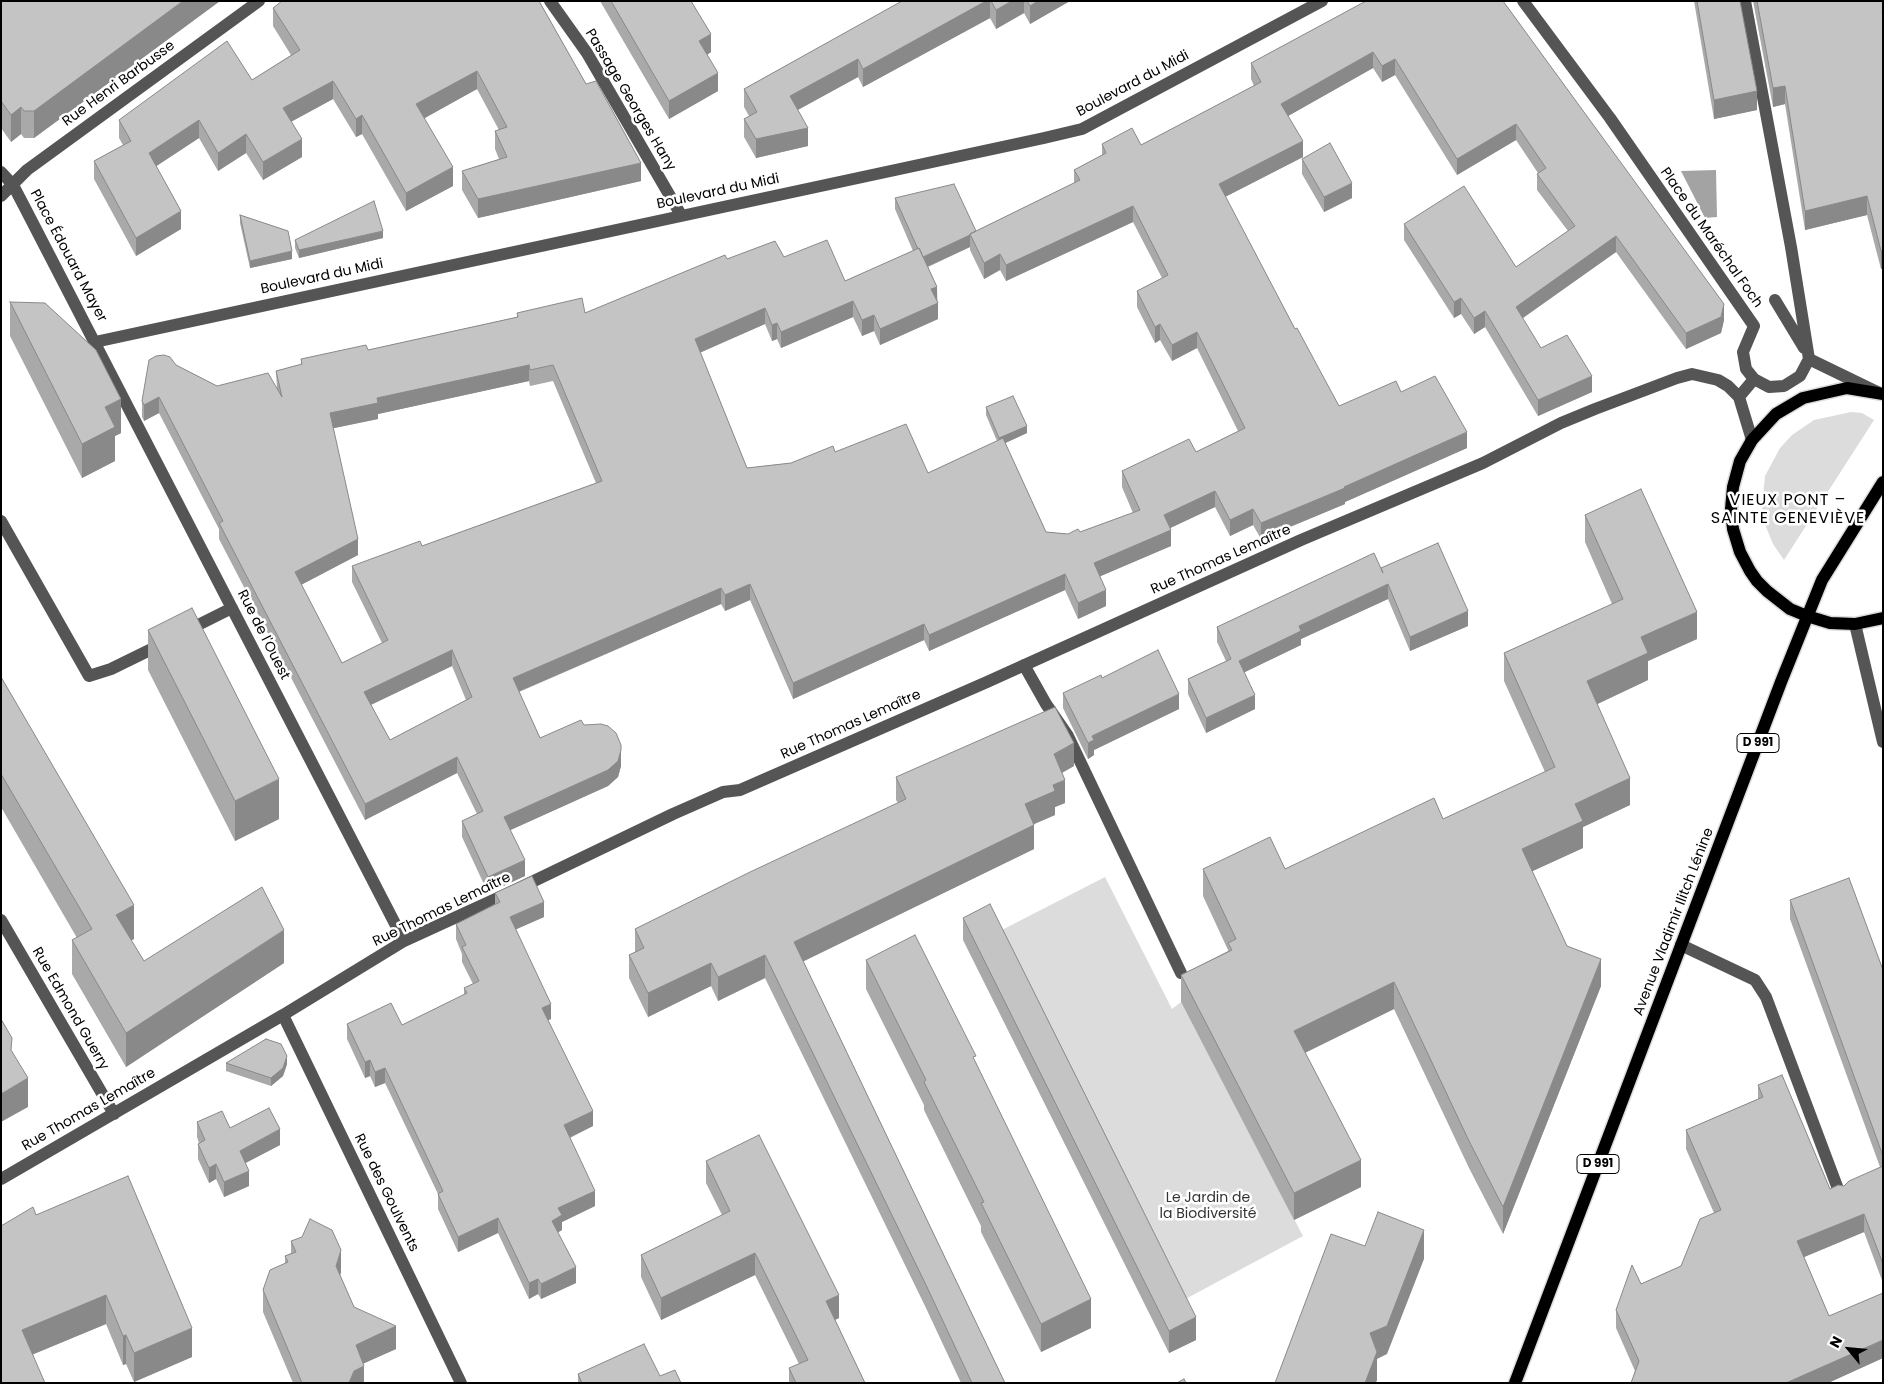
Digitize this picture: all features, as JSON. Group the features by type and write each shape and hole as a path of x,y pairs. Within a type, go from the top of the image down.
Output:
{"main road":[{"path":"1880,393 1848,388 1803,398 1776,414 1752,440 1740,461 1733,487 1731,509 1733,529 1740,552 1757,581 1790,609 1830,623 1855,624 1883,618"},
{"name":"Avenue Vladimir Ilitch Lénine","path":"1515,1383 1807,616 1822,580 1883,482"}],"street":[{"name":"Rue Henri Barbusse","path":"1,196 26,170 259,1"},
{"name":"Passage Georges Hany","path":"550,1 587,53 681,215"},
{"name":"Boulevard du Midi","path":"95,342 1082,129 1322,1"},
{"name":"Place du Maréchal Foch","path":"1523,1 1615,126 1754,326 1742,352 1746,369 1754,379"},
{"path":"1746,1 1792,247 1808,355 1800,376 1784,386 1769,387 1754,379 1739,397 1752,440"},
{"name":"Place Édouard Mayer","path":"1,172 13,185 95,342"},
{"path":"1775,300 1808,355 1880,393"},
{"name":"Rue de l'Ouest","path":"95,342 404,942"},
{"name":"Rue Thomas Lemaître","path":"1,1179 284,1015 404,942 673,814 723,792 740,790 1301,540 1484,463 1561,423 1604,405 1692,374 1718,380 1728,386 1739,397"},
{"path":"1,522 89,676 112,669 232,608"},
{"path":"1855,624 1883,742"},
{"path":"1024,665 1046,704 1068,736 1181,973"},
{"name":"Rue Edmond Guerry","path":"1,920 114,1114"},
{"path":"1681,945 1754,980 1766,998 1841,1197"},
{"name":"Rue des Goulvents","path":"284,1015 462,1383"}],"green space":[{"path":"1851,412 1862,413 1874,420 1784,560 1773,544 1764,522 1762,506 1765,476 1780,448 1792,435 1814,420"},
{"name":"Le Jardin de la Biodiversité","path":"1105,877 1172,1009 1181,1002 1303,1236 1178,1303 994,934"}],"shaded area":[{"path":"1716,170 1717,217 1705,218 1681,171"}],"building":[{"path":"1,1 183,1 34,111 24,111 21,107 11,115 1,101"},
{"path":"282,1 539,1 586,84 596,81 641,163 478,199 462,171 507,157 495,131 507,127 477,71 416,104 453,167 406,193 362,115 356,119 333,81 283,108 302,139 263,162 246,134 218,153 199,120 149,153 181,211 136,238 94,161 131,141 119,120 227,41 252,80 300,50 273,8"},
{"path":"611,1 691,1 711,34 699,41 718,73 669,101"},
{"path":"902,1 986,1 863,69 858,59 790,96 808,128 756,139 744,119 757,112 744,89"},
{"path":"991,1 1012,1 996,10"},
{"path":"1027,1 1038,1 1030,6"},
{"path":"1366,1 1503,1 1724,304 1721,317 1686,333 1616,236 1516,307 1541,348 1567,335 1592,376 1538,400 1485,311 1474,318 1461,298 1454,302 1404,224 1464,186 1516,267 1575,226 1537,174 1546,168 1516,124 1457,159 1395,59 1382,66 1373,52 1281,104 1303,141 1219,184 1295,329 1297,328 1339,406 1396,381 1401,392 1435,376 1467,432 1345,488 1261,523 1253,509 1230,520 1215,491 1164,515 1171,530 1094,563 1106,590 1078,603 1065,574 929,635 924,624 793,683 750,584 725,595 721,588 513,678 540,738 581,720 584,725 601,724 608,726 616,733 621,750 618,761 608,770 504,817 525,860 488,877 462,821 483,811 457,757 365,804 219,523 223,521 159,397 144,405 142,401 149,360 156,356 164,355 170,357 176,365 217,386 268,373 282,397 276,371 302,364 301,359 366,345 368,350 518,317 517,313 582,298 585,313 725,255 727,259 775,241 784,257 827,240 845,281 919,248 937,287 931,289 938,303 880,329 874,315 862,320 853,301 781,332 777,323 772,325 765,308 695,339 747,468 791,463 833,446 835,452 906,424 928,473 1003,438 1046,532 1068,534 1078,529 1080,532 1140,510 1122,471 1189,439 1196,452 1245,428 1197,332 1172,345 1160,324 1155,327 1137,291 1168,275 1133,206 1006,265 1000,254 984,263 970,234 1080,180 1074,170 1106,153 1102,144 1132,128 1141,145 1261,82 1251,63","holes":["529,365 530,370 553,365 602,481 422,546 420,541 352,566 388,640 342,663 295,572 358,539 330,413 378,403 377,398","452,650 472,697 390,740 364,692"]},
{"path":"1697,1 1740,1 1757,91 1714,100"},
{"path":"1757,1 1883,1 1883,250 1881,251 1867,196 1805,211 1785,86 1773,88"},
{"path":"1330,143 1352,183 1324,197 1302,159"},
{"path":"954,184 976,231 923,257 895,198"},
{"path":"374,201 383,231 299,250 295,240"},
{"path":"240,215 288,231 292,251 250,261"},
{"path":"10,302 45,303 96,350 121,399 105,407 115,427 82,444"},
{"path":"1013,396 1027,426 999,438 986,407"},
{"path":"1641,489 1697,612 1641,637 1648,653 1587,681 1630,778 1575,804 1583,821 1522,849 1567,946 1601,959 1503,1207 1469,1141 1394,982 1294,1031 1361,1160 1294,1193 1181,975 1232,950 1228,943 1236,939 1203,869 1270,837 1285,869 1434,798 1443,819 1555,767 1504,653 1623,599 1585,515"},
{"path":"1438,543 1468,611 1410,637 1388,584 1299,626 1301,631 1239,661 1255,695 1206,718 1188,679 1231,659 1217,627 1374,553 1383,573 1381,568"},
{"path":"192,608 279,779 235,801 148,630"},
{"path":"1158,650 1179,694 1092,736 1094,740 1088,743 1063,693 1101,675 1102,678"},
{"path":"1,677 134,905 116,915 144,961 262,887 284,930 126,1033 72,940 92,929 1,774"},
{"path":"1055,707 1074,743 1054,754 1065,780 1053,785 1055,791 1025,804 1034,825 794,942 1005,1383 972,1383 765,955 718,977 711,963 648,993 629,955 644,948 635,929 750,872 906,799 896,777"},
{"path":"532,876 544,902 510,917 551,1004 542,1008 593,1111 564,1125 595,1191 558,1208 562,1215 552,1221 576,1267 541,1284 538,1279 529,1283 498,1218 458,1237 438,1194 443,1191 385,1068 375,1072 370,1060 365,1062 347,1024 391,1003 402,1025 467,993 464,988 479,981 462,947 466,945 456,924 500,902 495,893"},
{"path":"1849,878 1883,970 1883,1156 1790,900"},
{"path":"990,904 1196,1317 1169,1331 963,918"},
{"path":"915,935 976,1056 973,1057 1091,1299 1041,1324 981,1203 984,1202 924,1082 926,1080 866,960"},
{"path":"1,1019 12,1038 11,1050 28,1078 1,1094"},
{"path":"266,1039 281,1044 287,1056 283,1068 271,1078 226,1063"},
{"path":"1782,1075 1830,1189 1838,1185 1844,1186 1849,1181 1883,1166 1883,1264 1864,1214 1797,1241 1829,1316 1883,1293 1883,1340 1786,1383 1631,1383 1639,1361 1616,1310 1632,1265 1641,1284 1681,1266 1700,1219 1721,1210 1686,1130 1763,1097 1758,1085"},
{"path":"269,1108 280,1129 240,1151 249,1171 224,1182 216,1164 209,1168 198,1144 205,1140 197,1122 222,1111 230,1128"},
{"path":"759,1135 839,1295 826,1301 865,1383 796,1383 789,1368 808,1360 755,1253 661,1298 641,1255 730,1211 706,1161"},
{"path":"128,1176 192,1328 134,1353 126,1335 123,1336 106,1295 22,1330 45,1383 1,1383 1,1226 33,1207 36,1215"},
{"path":"1378,1212 1424,1230 1387,1326 1370,1333 1377,1352 1365,1383 1275,1383 1331,1234 1365,1246"},
{"path":"310,1219 332,1230 341,1250 336,1266 354,1307 396,1326 356,1345 364,1366 354,1371 349,1383 302,1383 263,1290 270,1270 288,1262 285,1256 296,1252 291,1241 302,1237"},
{"path":"644,1344 660,1376 675,1370 681,1383 582,1383 578,1374"},
{"path":"1184,1379 1186,1383 1177,1383"}],"district":[{"name":"VIEUX PONT – SAINTE GENEVIÈVE","path":"1788,510"}]}
